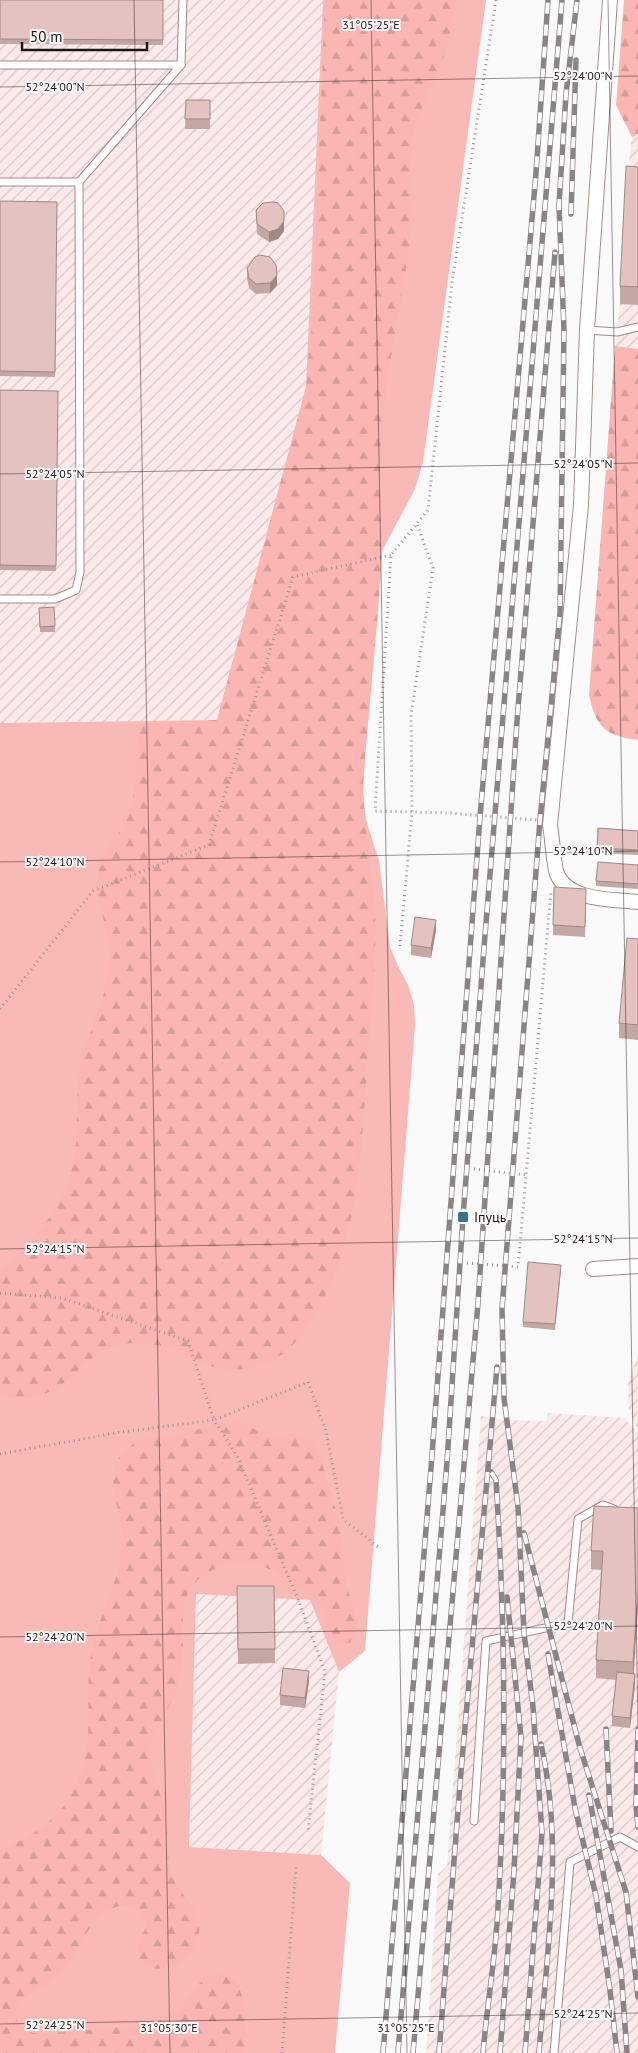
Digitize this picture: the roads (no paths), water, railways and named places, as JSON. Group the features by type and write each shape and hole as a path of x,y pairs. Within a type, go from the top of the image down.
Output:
{"street":[{"path":"610,0 587,330 581,505 550,825 557,874 568,888 583,895 638,902"},
{"path":"593,1269 638,1266"}],"lane":[{"path":"0,599 56,599 76,590 80,572 79,182 181,65 183,0"},
{"path":"0,65 181,65"},
{"path":"0,182 79,182"},
{"path":"587,330 617,332 638,327"},
{"path":"474,1822 486,1641 568,1623 578,1519 603,1505 620,1512"},
{"path":"554,2053 570,1862 620,1837 638,1847"}],"railway":[{"path":"383,2053 431,1468 480,817 536,173 548,0"},
{"path":"398,2053 447,1462 463,1217 485,935 562,0"},
{"path":"525,2053 542,1833 533,1707 524,1633 518,1507 504,1398 502,1309 540,820 560,613 564,330 559,205 566,94 577,0"},
{"path":"571,214 576,60"},
{"path":"413,2053 478,1303 517,721 555,252"},
{"path":"439,2053 461,1772 497,1367"},
{"path":"483,2053 497,1925 504,1747 499,1533 496,1480 491,1472"},
{"path":"524,1533 580,1748 626,1892 638,1997"},
{"path":"500,2053 514,1871 521,1737 507,1597"},
{"path":"548,1654 575,1808 596,1896 617,2053"},
{"path":"606,1729 611,1831"},
{"path":"638,1729 636,1806 638,1827"},
{"path":"539,2053 552,1898 553,1859 548,1782 541,1744"},
{"path":"589,1795 621,1970 627,2053"}],"place":[{"name":"Іпуць","path":"463,1217"}]}
